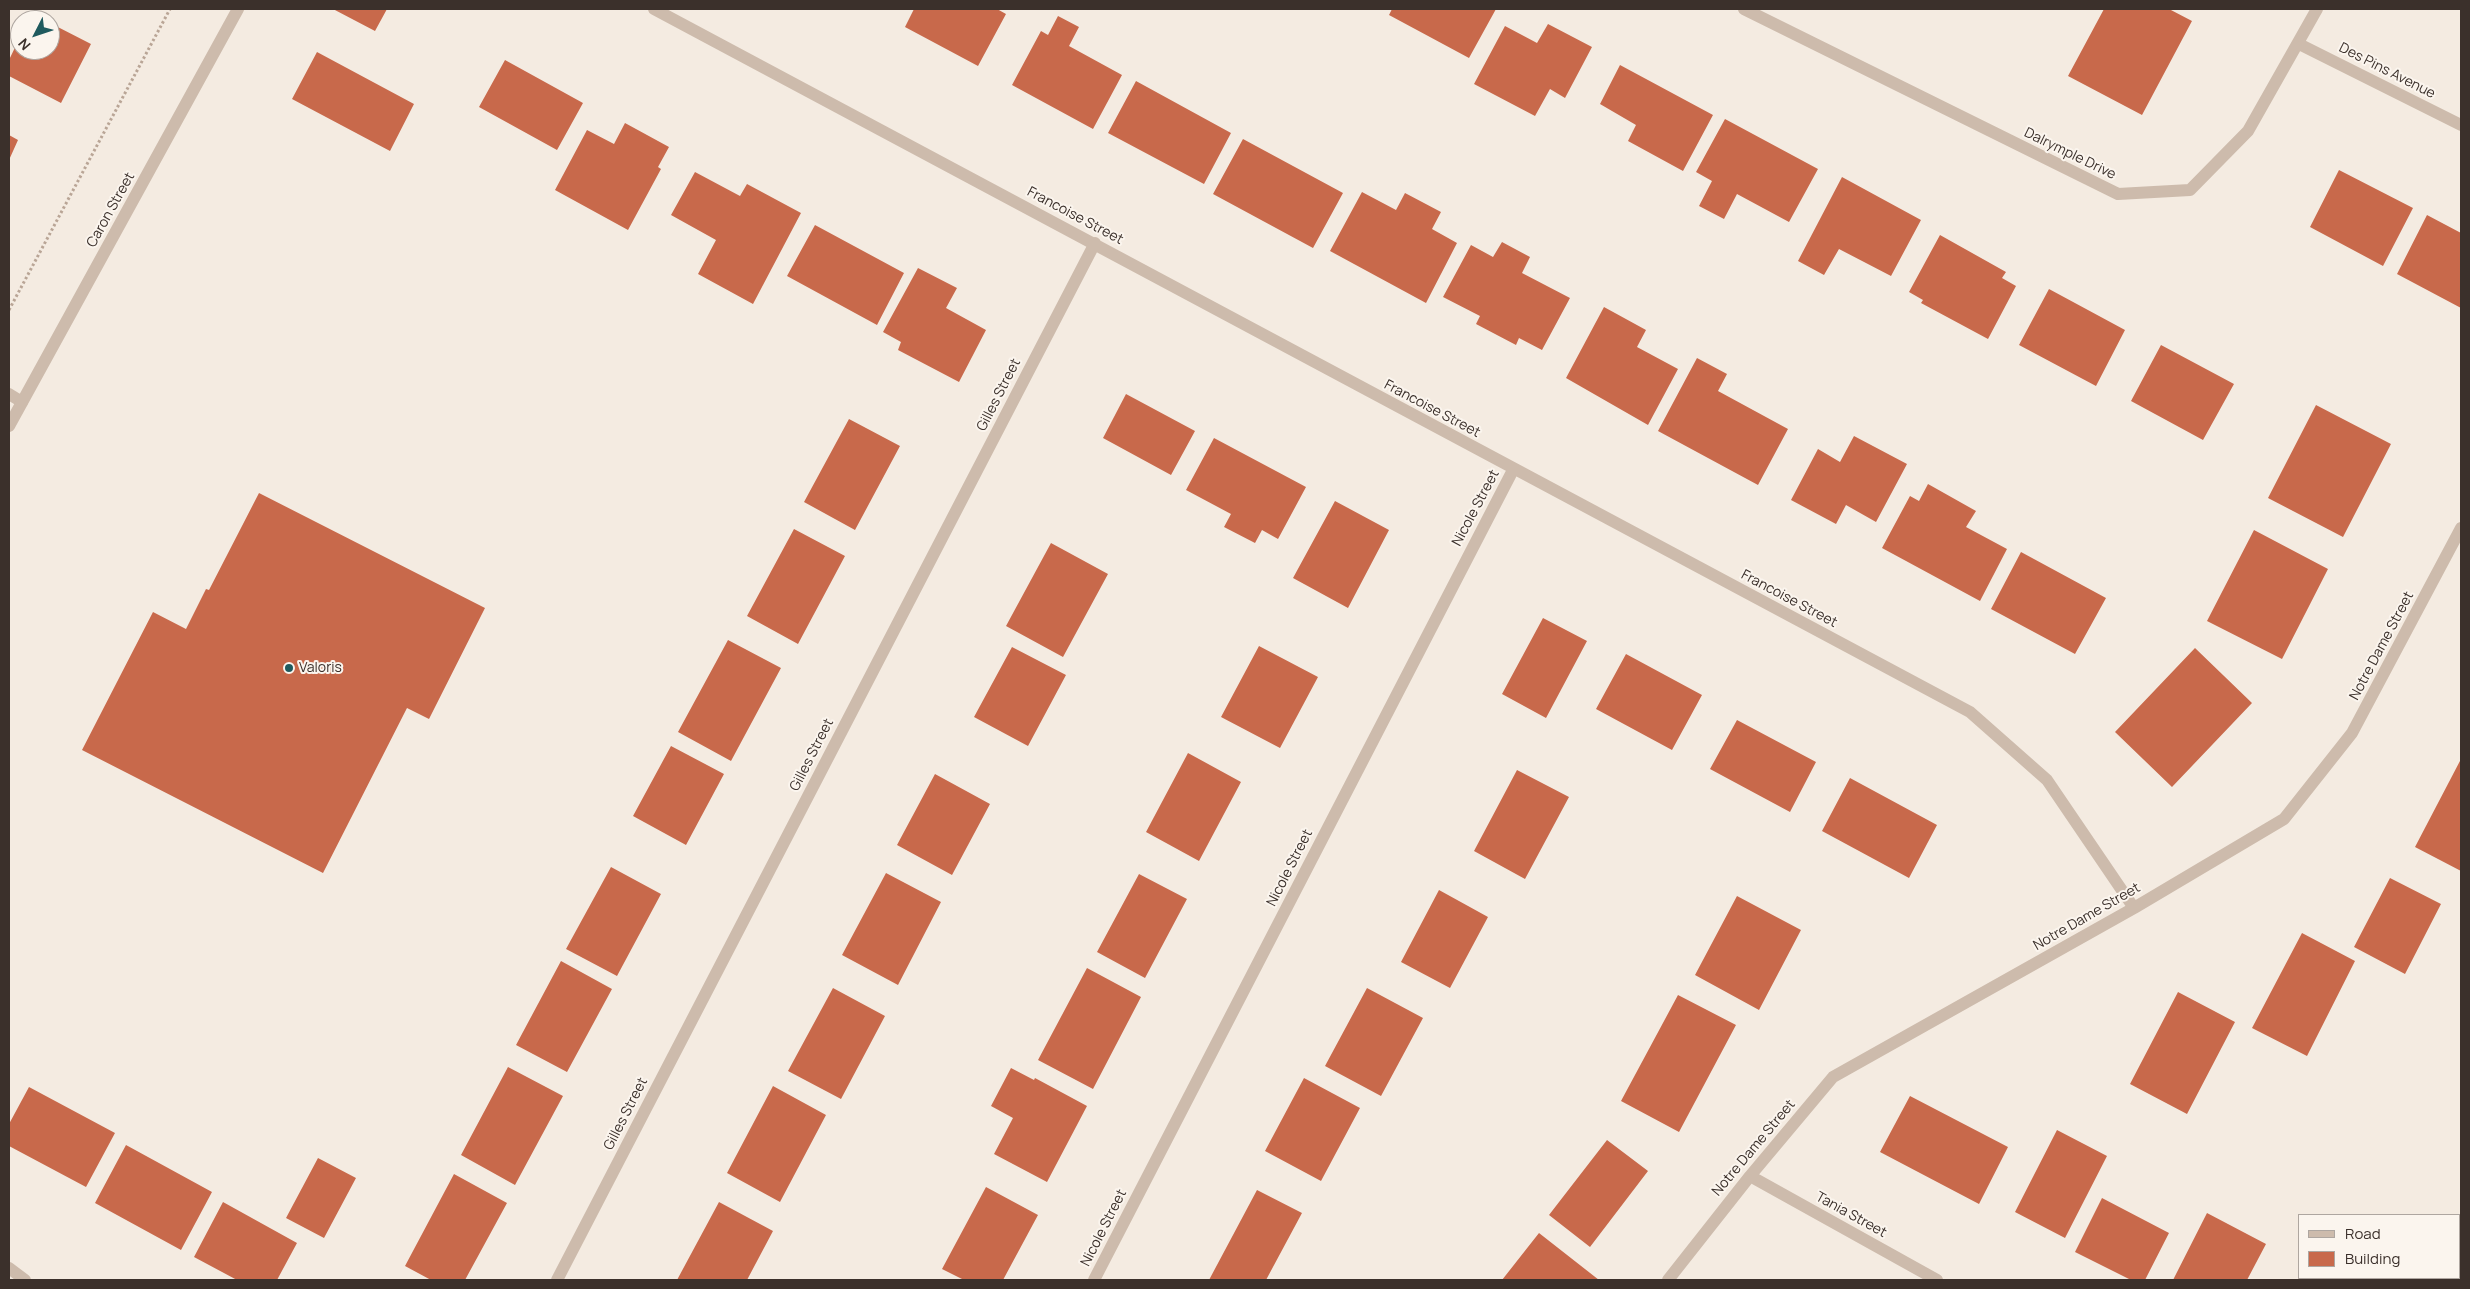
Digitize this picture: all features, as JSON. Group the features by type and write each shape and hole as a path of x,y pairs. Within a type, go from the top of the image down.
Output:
{"street":[{"name":"Caron Street","path":"9,426 238,9"},
{"name":"Francoise Street","path":"654,9 1095,243 1513,470 1970,712 2047,780 2134,908"},
{"name":"Dalrymple Drive","path":"1744,9 2118,194 2190,190 2248,131 2299,44 2317,9"},
{"name":"Des Pins Avenue","path":"2299,44 2461,125"},
{"name":"Gilles Street","path":"557,1280 1095,243"},
{"path":"9,394 22,402"},
{"name":"Nicole Street","path":"1094,1280 1513,470"},
{"name":"Notre Dame Street","path":"1668,1280 1750,1176 1833,1078 2134,908 2284,819 2352,733 2461,528"},
{"name":"Tania Street","path":"1750,1176 1937,1280"},
{"path":"9,1268 25,1280"}],"path":[{"path":"9,310 170,9"}],"building":[{"path":"333,9 387,9 375,31"},
{"path":"914,9 997,9 1006,14 978,66 905,27"},
{"path":"1392,9 1496,9 1469,58 1389,15"},
{"path":"2104,9 2169,9 2192,21 2142,115 2068,76"},
{"path":"1058,16 1079,27 1069,46 1122,75 1093,129 1012,85 1041,31 1048,35"},
{"path":"1548,24 1592,47 1565,98 1550,89 1535,116 1474,84 1505,26 1537,43"},
{"path":"60,28 91,44 61,103 9,76 10,58 10,60 60,60"},
{"path":"317,52 414,104 390,151 292,99"},
{"path":"505,60 583,103 557,150 479,107"},
{"path":"1620,65 1713,115 1683,171 1628,141 1636,125 1600,104"},
{"path":"1136,81 1231,133 1204,184 1108,133"},
{"path":"1725,119 1818,169 1789,222 1737,194 1724,219 1699,206 1712,181 1696,172"},
{"path":"625,123 669,147 658,167 661,169 628,230 555,190 587,130 614,144"},
{"path":"9,135 18,140 9,160"},
{"path":"1243,139 1343,193 1313,248 1213,194"},
{"path":"2339,170 2413,208 2383,266 2310,227"},
{"path":"695,172 740,196 747,184 801,213 753,304 698,274 716,240 671,215"},
{"path":"1842,177 1921,220 1891,276 1839,249 1824,275 1798,261"},
{"path":"1362,192 1396,210 1405,193 1441,212 1432,229 1457,243 1426,303 1330,251"},
{"path":"2427,215 2461,233 2461,308 2397,274"},
{"path":"815,225 904,273 877,325 787,276"},
{"path":"1940,235 2006,272 2002,278 2016,286 1988,339 1921,303 1923,300 1909,292"},
{"path":"1502,242 1530,257 1522,273 1570,298 1542,350 1519,338 1516,345 1476,324 1480,316 1443,297 1471,245 1493,257"},
{"path":"918,268 957,288 946,308 986,330 959,382 898,350 901,342 883,332"},
{"path":"2049,289 2125,330 2096,386 2019,345"},
{"path":"1604,307 1646,330 1637,347 1678,369 1648,425 1566,378"},
{"path":"2161,345 2234,384 2203,440 2131,401"},
{"path":"1697,358 1727,374 1718,391 1788,429 1758,485 1658,431"},
{"path":"1126,394 1195,431 1171,475 1103,438"},
{"path":"2316,405 2391,444 2343,537 2268,498"},
{"path":"849,419 900,446 855,530 804,502"},
{"path":"1854,436 1907,464 1876,522 1846,505 1836,524 1791,500 1818,449 1840,462"},
{"path":"1214,438 1306,487 1278,539 1262,530 1255,543 1224,527 1231,514 1186,490"},
{"path":"1928,484 1976,511 1966,527 2007,549 1980,601 1882,548 1910,496 1919,501"},
{"name":"Valoris","path":"259,493 485,608 429,719 407,708 323,873 82,750 153,612 186,629 206,589 209,590"},
{"path":"1335,501 1389,530 1348,608 1293,578"},
{"path":"794,529 845,556 798,644 747,616"},
{"path":"2254,530 2328,569 2282,659 2207,621"},
{"path":"1051,543 1108,574 1063,657 1006,626"},
{"path":"2021,552 2106,598 2075,654 1991,609"},
{"path":"1543,618 1587,641 1546,718 1502,694"},
{"path":"728,640 781,668 731,761 678,732"},
{"path":"1259,646 1318,677 1280,748 1221,717"},
{"path":"1012,647 1066,675 1028,746 974,717"},
{"path":"2195,648 2252,703 2172,787 2115,732"},
{"path":"1626,654 1702,695 1672,750 1596,709"},
{"path":"1737,720 1816,762 1790,812 1710,769"},
{"path":"671,746 724,774 686,845 633,816"},
{"path":"1188,753 1241,782 1199,861 1146,832"},
{"path":"2461,759 2461,871 2415,847"},
{"path":"1517,770 1569,797 1525,879 1474,851"},
{"path":"935,774 990,804 952,875 897,845"},
{"path":"1850,778 1937,825 1909,878 1822,831"},
{"path":"611,867 661,894 617,976 566,949"},
{"path":"886,873 941,902 898,985 842,955"},
{"path":"1139,874 1187,899 1145,978 1097,952"},
{"path":"2390,878 2441,904 2405,974 2354,947"},
{"path":"1439,890 1488,917 1450,988 1401,962"},
{"path":"1737,896 1801,930 1759,1010 1695,975"},
{"path":"2302,933 2355,961 2307,1056 2252,1028"},
{"path":"561,961 612,989 567,1072 516,1045"},
{"path":"1087,968 1141,997 1093,1089 1038,1060"},
{"path":"833,988 885,1016 841,1099 788,1071"},
{"path":"1367,988 1423,1018 1381,1096 1325,1066"},
{"path":"2178,992 2235,1022 2187,1114 2130,1084"},
{"path":"1678,995 1736,1025 1679,1132 1621,1101"},
{"path":"508,1067 563,1096 515,1185 461,1155"},
{"path":"1011,1068 1034,1080 1035,1078 1087,1106 1047,1182 994,1154 1013,1118 991,1106"},
{"path":"1304,1078 1360,1108 1321,1181 1265,1151"},
{"path":"773,1086 826,1115 780,1202 727,1173"},
{"path":"29,1087 115,1133 86,1187 9,1146 9,1124"},
{"path":"1910,1096 2008,1147 1979,1204 1880,1152"},
{"path":"2057,1130 2107,1156 2065,1238 2015,1212"},
{"path":"1607,1140 1648,1171 1590,1247 1549,1215"},
{"path":"126,1145 212,1192 181,1250 95,1203"},
{"path":"318,1158 356,1178 324,1238 286,1218"},
{"path":"454,1174 507,1203 465,1280 431,1280 405,1266"},
{"path":"986,1187 1038,1215 1003,1280 964,1280 942,1269"},
{"path":"1257,1190 1302,1213 1266,1280 1209,1280"},
{"path":"2102,1198 2169,1233 2145,1280 2131,1280 2075,1252"},
{"path":"223,1202 297,1243 277,1280 237,1280 194,1257"},
{"path":"719,1202 773,1231 747,1280 677,1280"},
{"path":"2207,1213 2266,1244 2247,1280 2173,1280"},
{"path":"1539,1233 1599,1280 1502,1280"},
{"path":"2461,1259 2461,1280 2450,1280 2460,1279"}],"place":[{"name":"Valoris","path":"289,668"}]}
